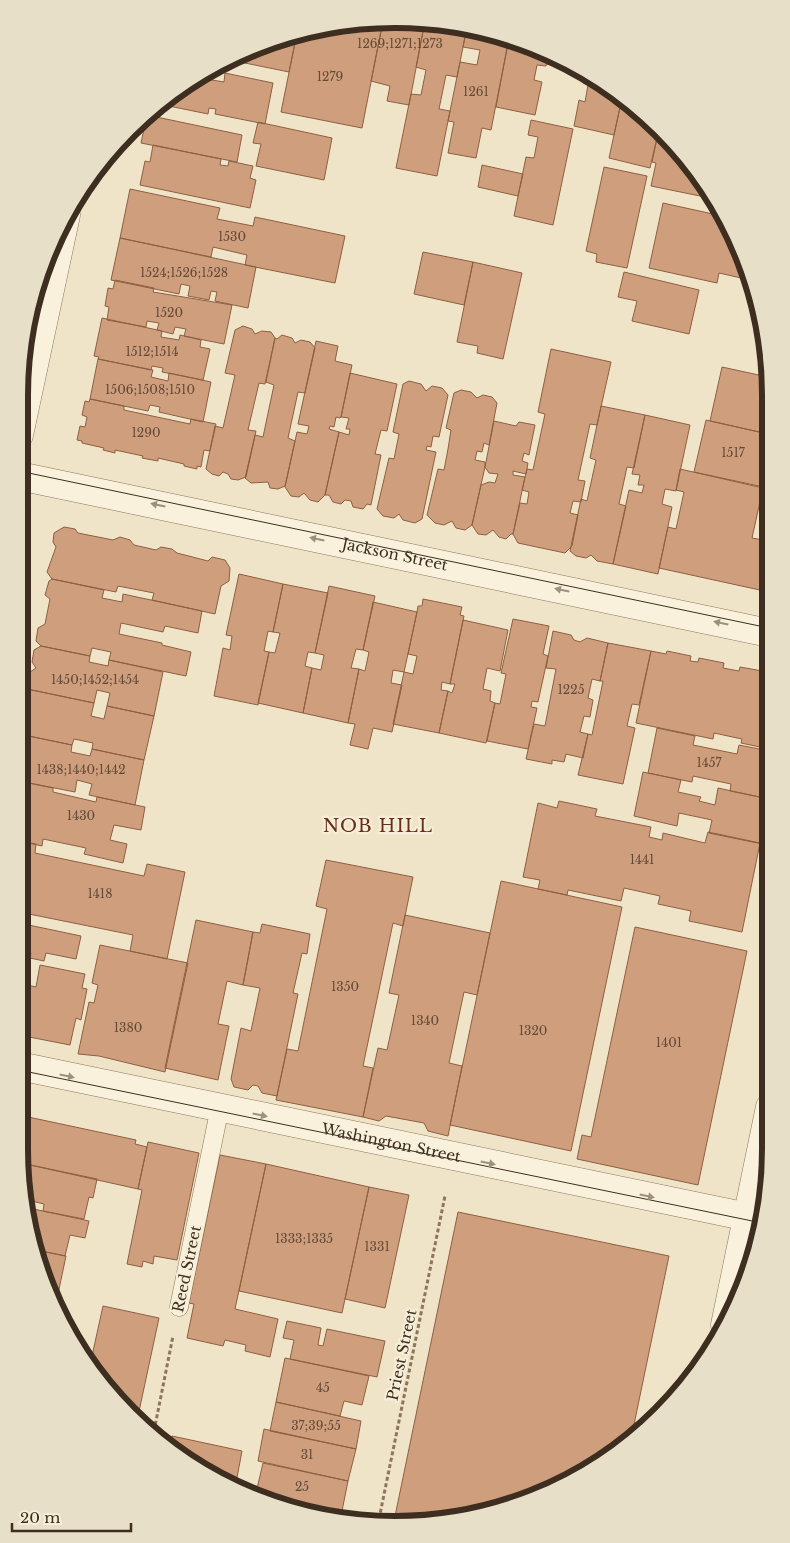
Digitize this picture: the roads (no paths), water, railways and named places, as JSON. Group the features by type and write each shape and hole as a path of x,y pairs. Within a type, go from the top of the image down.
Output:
{"street":[{"path":"28,396 60,243"},
{"name":"Jackson Street","path":"28,478 762,632"},
{"name":"Washington Street","path":"28,1068 755,1219"},
{"path":"736,1286 755,1219 762,1167"}],"lane":[{"name":"Reed Street","path":"179,1307 220,1107"}],"tram line":[{"path":"28,473 762,627"},
{"path":"28,1072 755,1221"}],"district":[{"name":"NOB HILL","path":"378,826"}]}
